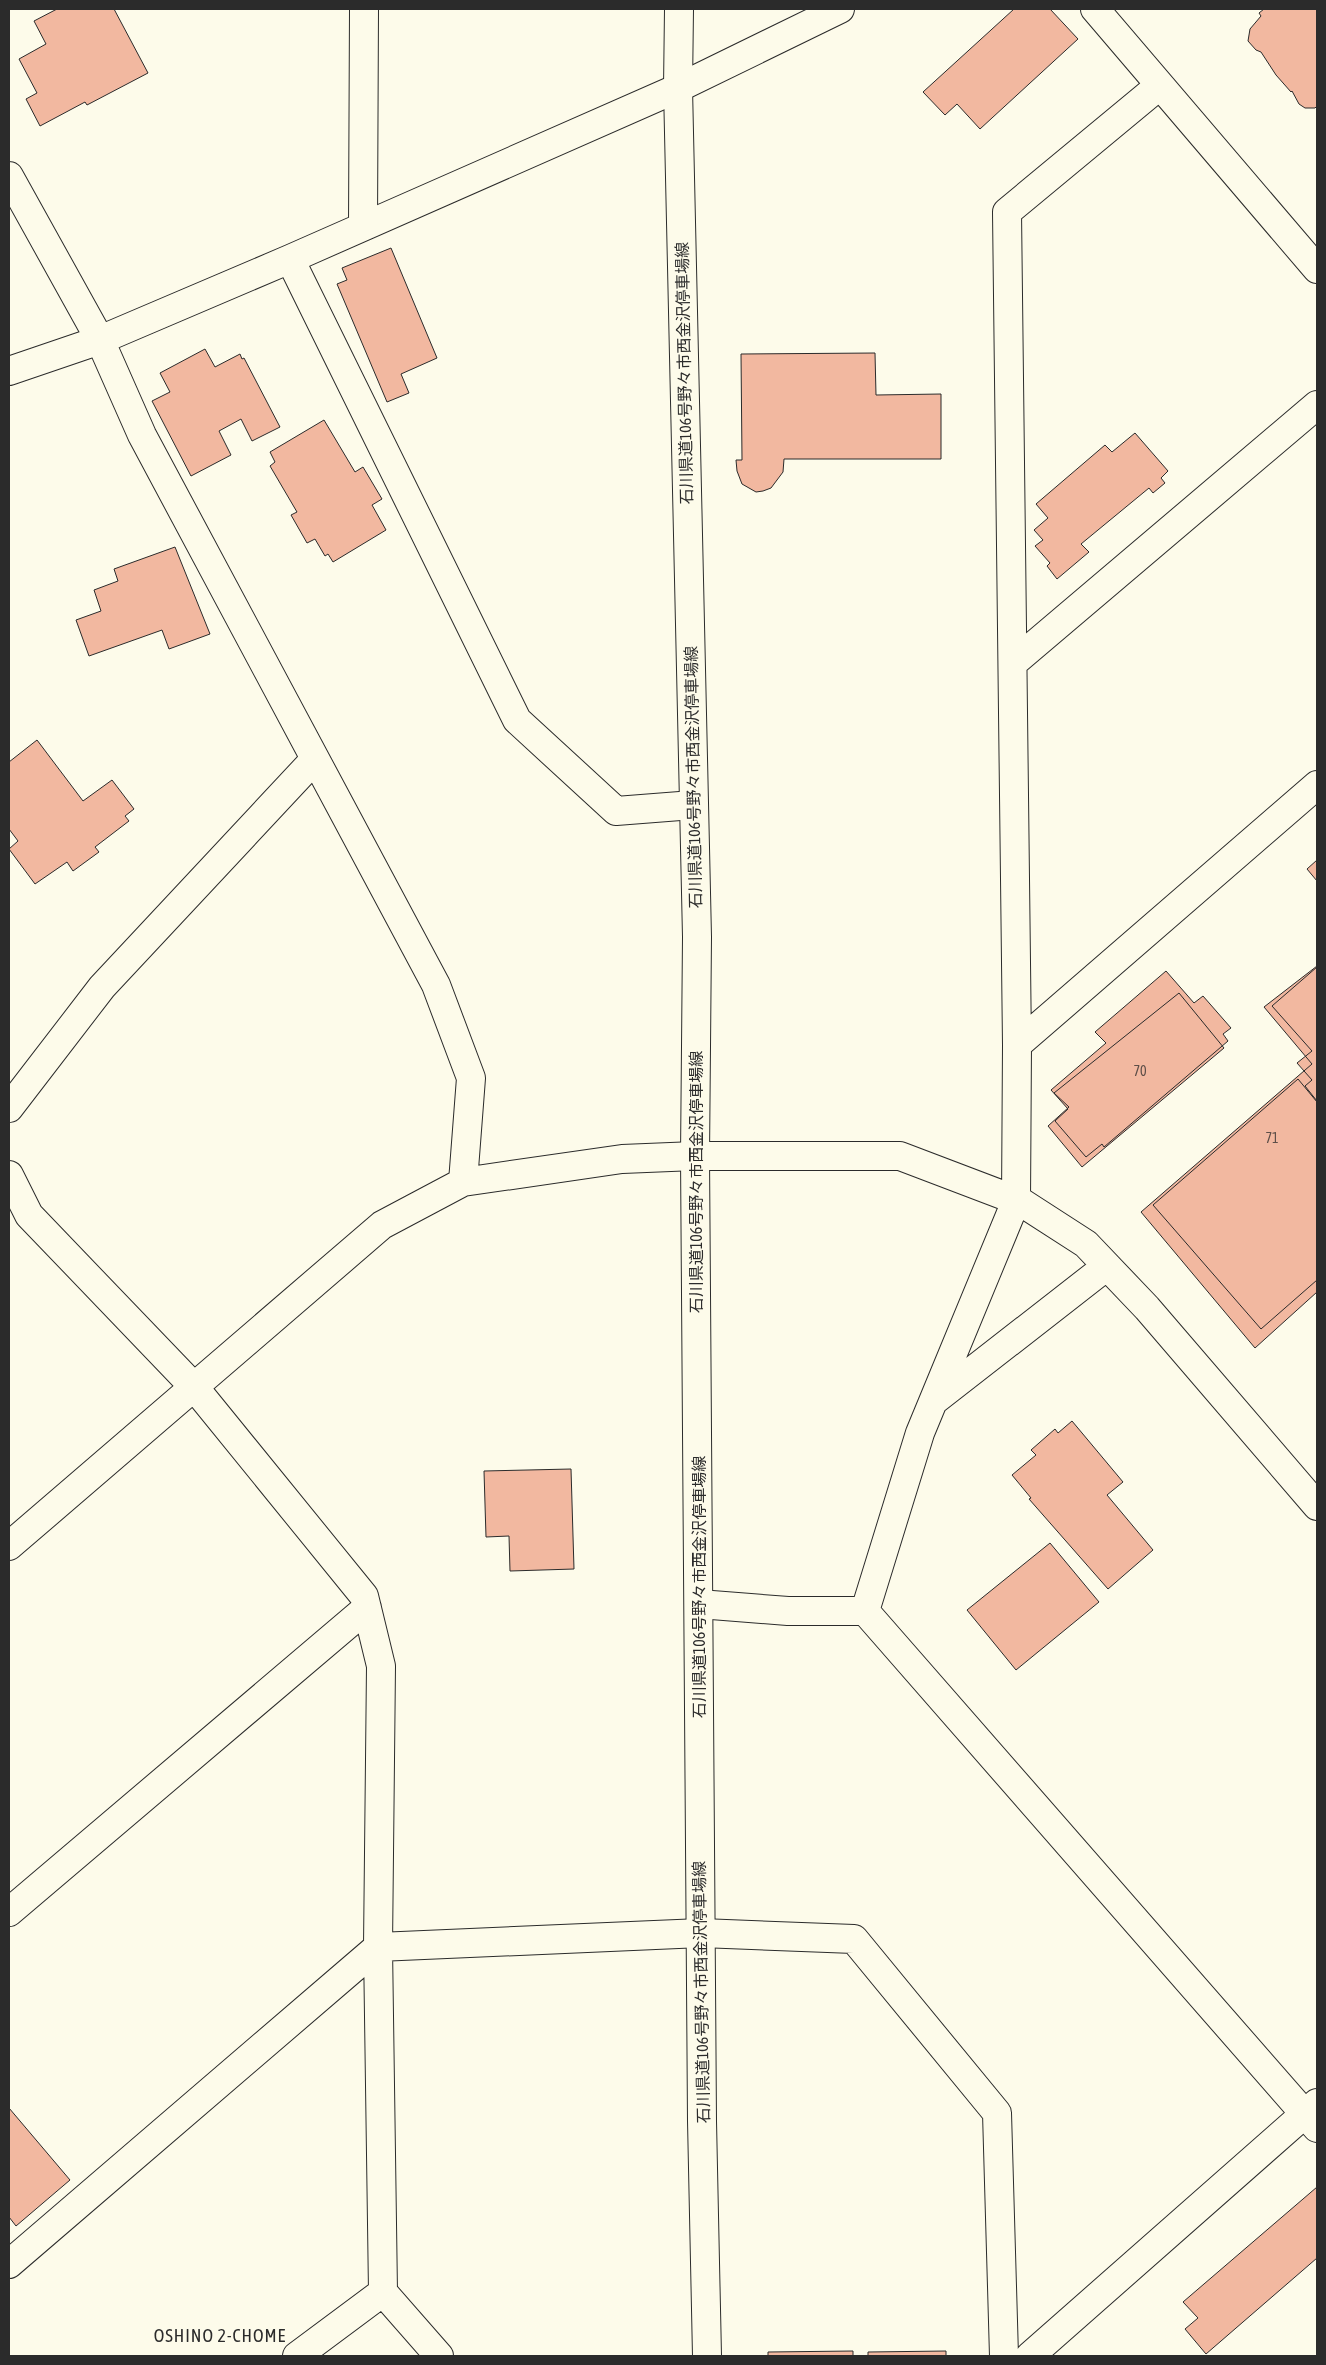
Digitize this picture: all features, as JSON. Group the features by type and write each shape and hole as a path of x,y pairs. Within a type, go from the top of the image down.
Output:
{"street":[{"path":"363,226 364,9"},
{"name":"石川県道106号野々市西金沢停車場線","path":"679,9 678,88 697,937 694,1156 707,2356"},
{"path":"9,371 100,340 290,259 678,88 840,9"},
{"path":"1095,9 1159,86 1317,268"},
{"path":"865,1611 920,1432 1016,1201 1017,1045 1007,212 1159,86"},
{"path":"9,176 100,340 142,435 436,985 471,1078 463,1182"},
{"path":"290,259 517,720 616,811 693,805"},
{"path":"1013,663 1317,405"},
{"path":"9,1108 102,987 315,759"},
{"path":"1017,1045 1317,785"},
{"path":"9,1546 195,1388 382,1225 463,1182 622,1159 694,1156 900,1156 1016,1201 1086,1244 1147,1308 1317,1506"},
{"path":"9,1175 29,1215 195,1388 364,1596 381,1666 378,1947 384,2292 438,2356"},
{"path":"934,1400 1107,1266"},
{"path":"699,1604 788,1612 865,1611 1313,2115 1030,2356"},
{"path":"9,1912 367,1608"},
{"path":"9,2264 378,1947 701,1933 854,1939 997,2112 1004,2356"},
{"path":"297,2356 384,2292"}],"building":[{"path":"57,9 114,9 148,73 87,105 85,102 40,126 26,99 37,93 19,59 46,44 34,21"},
{"path":"1014,9 1050,9 1078,39 980,129 957,104 945,115 923,92"},
{"path":"1264,9 1317,9 1317,106 1315,108 1305,108 1299,104 1292,91 1276,75 1261,52 1256,50 1248,41 1250,29 1261,16 1259,13"},
{"path":"391,248 437,358 401,374 409,393 387,402 337,284 347,280 342,268"},
{"path":"205,349 215,367 240,354 242,359 244,358 280,427 252,441 241,419 219,431 231,455 191,476 152,401 170,392 160,373"},
{"path":"875,353 876,395 941,394 941,459 784,459 783,472 771,488 756,492 742,484 737,471 736,460 742,460 741,354"},
{"path":"324,420 355,472 363,467 382,499 372,505 386,530 333,562 328,554 325,556 315,539 307,543 291,515 297,512 270,466 275,462 270,452"},
{"path":"1135,433 1168,471 1161,478 1165,483 1153,493 1149,488 1081,544 1089,552 1057,579 1047,566 1050,563 1035,546 1043,540 1034,530 1048,518 1036,504 1105,445 1112,452"},
{"path":"175,547 210,634 169,649 162,630 89,656 76,620 101,611 94,590 118,581 114,569"},
{"path":"37,740 83,801 112,780 134,809 125,816 129,821 95,847 99,852 73,871 67,862 35,884 9,849 18,841 9,829 9,762"},
{"path":"1317,860 1317,881 1307,869"},
{"path":"1317,966 1317,1292 1255,1348 1141,1212 1312,1064 1264,1007"},
{"path":"1317,967 1317,1101 1305,1086 1312,1080 1297,1063 1312,1051 1272,1006"},
{"path":"1166,971 1194,1003 1203,996 1231,1028 1223,1034 1228,1041 1104,1147 1102,1144 1086,1157 1055,1121 1068,1109 1051,1090 1106,1043 1095,1032"},
{"path":"1179,993 1224,1048 1082,1167 1048,1126 1069,1107 1054,1093"},
{"path":"1298,1079 1317,1102 1317,1280 1261,1329 1153,1205"},
{"path":"1072,1421 1123,1482 1107,1495 1153,1550 1108,1589 1029,1499 1031,1498 1012,1475 1036,1455 1031,1450 1055,1429 1058,1433"},
{"path":"571,1469 574,1569 510,1571 509,1536 486,1537 484,1471"},
{"path":"1050,1543 1099,1602 1016,1670 967,1610"},
{"path":"9,2108 70,2180 16,2226 9,2217"},
{"path":"1317,2187 1317,2258 1206,2354 1185,2329 1198,2318 1183,2302"},
{"path":"853,2351 853,2356 768,2356 768,2352"},
{"path":"946,2351 946,2356 868,2356 868,2352"}],"district":[{"name":"OSHINO 2-CHOME","path":"220,2336"}]}
